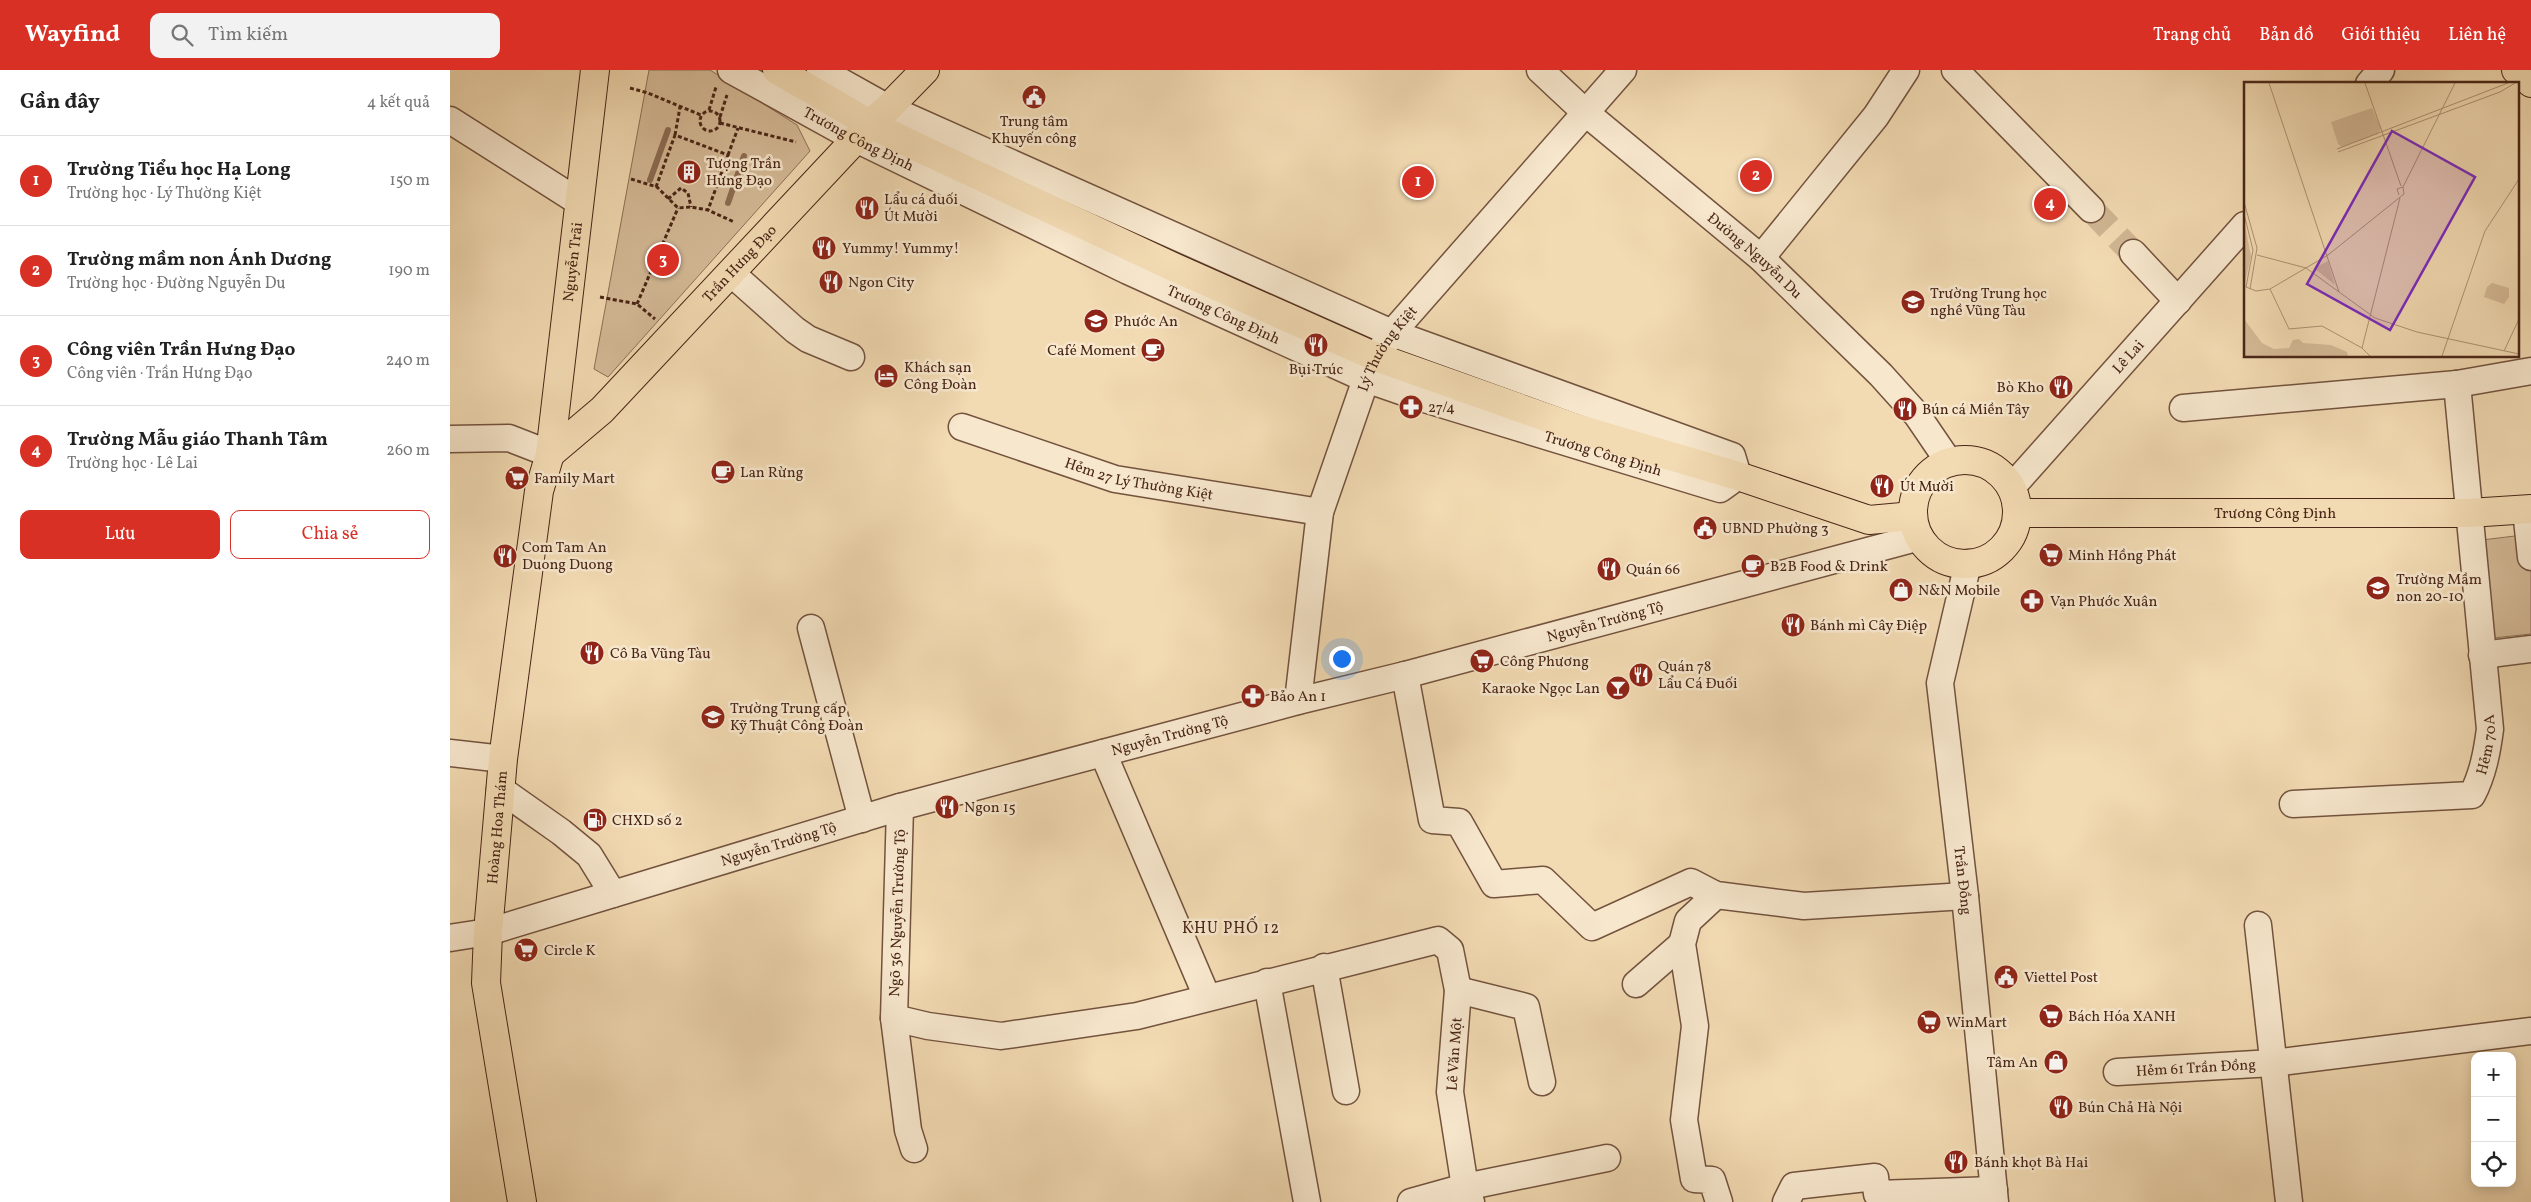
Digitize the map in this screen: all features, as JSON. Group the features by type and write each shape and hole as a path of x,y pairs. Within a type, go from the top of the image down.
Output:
{"main road":[{"name":"Nguyễn Trãi","path":"550,454 595,70"},
{"name":"Trương Công Định","path":"777,70 872,124 1176,276 1371,368 1577,437 1738,476 1869,520 1916,527"},
{"name":"Trần Hưng Đạo","path":"550,454 602,410 925,70"},
{"path":"2516,70 2531,83"},
{"name":"Hoàng Hoa Thám","path":"522,1202 486,983 488,932 503,759 539,491 550,454"},
{"path":"1963,460 1978,461 1991,467 2014,500 2015,526 2002,548 1986,559 1968,564 1945,560 1935,554 1916,527 1918,489 1931,473 1949,462 1963,460"},
{"name":"Trương Công Định","path":"2014,500 2469,513 2529,509"}],"street":[{"name":"Trương Công Định","path":"731,70 1178,239 1392,333 1732,456 1738,476"},
{"name":"Trương Công Định","path":"820,70 872,124"},
{"name":"Đường Nguyễn Du","path":"1540,70 1586,113 1761,258 1881,375 1917,415 1949,462"},
{"name":"Lý Thường Kiệt","path":"1298,701 1320,512 1371,368 1392,333 1623,70"},
{"path":"1761,258 1876,116 1906,70"},
{"path":"1955,70 2091,209"},
{"path":"2371,82 2381,70"},
{"path":"450,120 579,202"},
{"name":"Lê Lai","path":"2014,500 2178,301 2244,226"},
{"path":"1176,276 1178,239"},
{"path":"2133,253 2178,301"},
{"path":"731,273 795,330 808,339 851,357"},
{"path":"2183,408 2457,384 2531,371"},
{"name":"Hẻm 70A","path":"2293,804 2472,795 2479,782 2486,756 2490,729 2457,384"},
{"path":"1577,437 1587,402"},
{"name":"Hẻm 27 Lý Thường Kiệt","path":"962,427 1115,479 1320,512"},
{"path":"450,439 509,438 550,454"},
{"path":"2529,509 2531,557"},
{"name":"Nguyễn Trường Tộ","path":"450,938 488,932 900,807 1298,701 1405,675 1916,527"},
{"name":"Trần Đồng","path":"1968,564 1940,683 1995,1196"},
{"path":"811,628 862,819"},
{"path":"2482,655 2531,649"},
{"path":"1405,675 1432,820 1459,822 1494,884 1543,880 1592,927 1691,882 1716,895 1804,906 1964,896"},
{"path":"450,753 503,759"},
{"path":"1103,753 1207,997"},
{"path":"500,788 561,832 589,855 613,894"},
{"name":"Ngõ 36 Nguyễn Trường Tộ","path":"900,807 894,1018 908,1130 914,1149"},
{"path":"1716,895 1688,921 1682,944 1695,1026 1684,1120 1694,1180 1712,1180 1719,1202"},
{"name":"Hẻm 61 Trần Đồng","path":"2258,925 2289,1202"},
{"name":"Lê Văn Một","path":"1324,967 1438,940 1450,950 1458,990 1450,1092 1468,1194"},
{"path":"1636,984 1682,944"},
{"path":"894,1018 928,1026 1001,1036 1137,1016 1324,967 1346,1091"},
{"path":"1267,982 1307,1202"},
{"path":"1458,990 1526,1007 1542,1082"},
{"path":"2273,1063 2531,1031"},
{"name":"Hẻm 61 Trần Đồng","path":"2117,1072 2273,1063"},
{"path":"1411,1202 1468,1194 1608,1158"},
{"path":"1786,1202 1794,1186 1875,1177 1878,1194 1995,1196"}],"path":[{"path":"630,88 701,115"},
{"path":"656,187 675,135 680,107"},
{"path":"707,110 715,112 720,118 720,123 712,130 705,130 700,123 701,115 707,110"},
{"path":"720,123 796,142"},
{"path":"708,210 738,128"},
{"path":"675,135 728,155"},
{"path":"631,179 656,187 678,208 691,207 708,210 734,222"},
{"path":"668,199 681,188 688,193 691,207"},
{"path":"637,304 678,208"},
{"path":"600,298 637,304 661,324"}],"shaded area":[{"path":"649,70 710,70 797,125 810,151 608,377 594,369"},
{"path":"2531,534 2531,634 2493,638 2482,540"}],"waterway":[{"path":"650,180 668,130"},
{"path":"728,203 744,156"}],"tunnel":[{"path":"2091,209 2133,253"}],"place":[{"name":"Trung tâm Khuyến công","path":"1034,97"},
{"name":"Tượng Trần Hưng Đạo","path":"689,172"},
{"name":"Trường mầm non Ánh Dương","path":"1756,176"},
{"name":"Trường Tiểu học Hạ Long","path":"1418,182"},
{"name":"Trường Mẫu giáo Thanh Tâm","path":"2050,204"},
{"name":"Lẩu cá đuối Út Mười","path":"867,208"},
{"name":"Yummy! Yummy!","path":"824,248"},
{"name":"Công viên Trần Hưng Đạo","path":"663,260"},
{"name":"Ngon City","path":"831,282"},
{"name":"Trường Trung học nghề Vũng Tàu","path":"1913,302"},
{"name":"Phước An","path":"1096,321"},
{"name":"Bụi Trúc","path":"1316,345"},
{"name":"Café Moment","path":"1153,350"},
{"name":"Khách sạn Công Đoàn","path":"886,376"},
{"name":"Bò Kho","path":"2061,387"},
{"name":"27/4","path":"1411,407"},
{"name":"Bún cá Miền Tây","path":"1905,409"},
{"name":"Lan Rừng","path":"723,472"},
{"name":"Family Mart","path":"517,478"},
{"name":"Út Mười","path":"1882,486"},
{"name":"UBND Phường 3","path":"1705,528"},
{"name":"Minh Hồng Phát","path":"2051,555"},
{"name":"Com Tam An Duong Duong","path":"505,556"},
{"name":"B2B Food & Drink","path":"1753,566"},
{"name":"Quán 66","path":"1609,569"},
{"name":"Trường Mầm non 20-10","path":"2378,588"},
{"name":"N&N Mobile","path":"1901,590"},
{"name":"Vạn Phước Xuân","path":"2032,601"},
{"name":"Bánh mì Cây Điệp","path":"1793,625"},
{"name":"Cô Ba Vũng Tàu","path":"592,653"},
{"name":"Công Phương","path":"1482,661"},
{"name":"Quán 78 Lẩu Cá Đuối","path":"1641,675"},
{"name":"Karaoke Ngọc Lan","path":"1618,688"},
{"name":"Bảo An 1","path":"1253,696"},
{"name":"Trường Trung cấp Kỹ Thuật Công Đoàn","path":"713,717"},
{"name":"Ngon 15","path":"947,807"},
{"name":"CHXD số 2","path":"595,820"},
{"name":"Circle K","path":"526,950"},
{"name":"Viettel Post","path":"2006,977"},
{"name":"Bách Hóa XANH","path":"2051,1016"},
{"name":"WinMart","path":"1929,1022"},
{"name":"Tâm An","path":"2056,1062"},
{"name":"Bún Chả Hà Nội","path":"2061,1107"},
{"name":"Bánh khọt Bà Hai","path":"1956,1162"}],"district":[{"name":"KHU PHỐ 12","path":"1231,927"}]}
